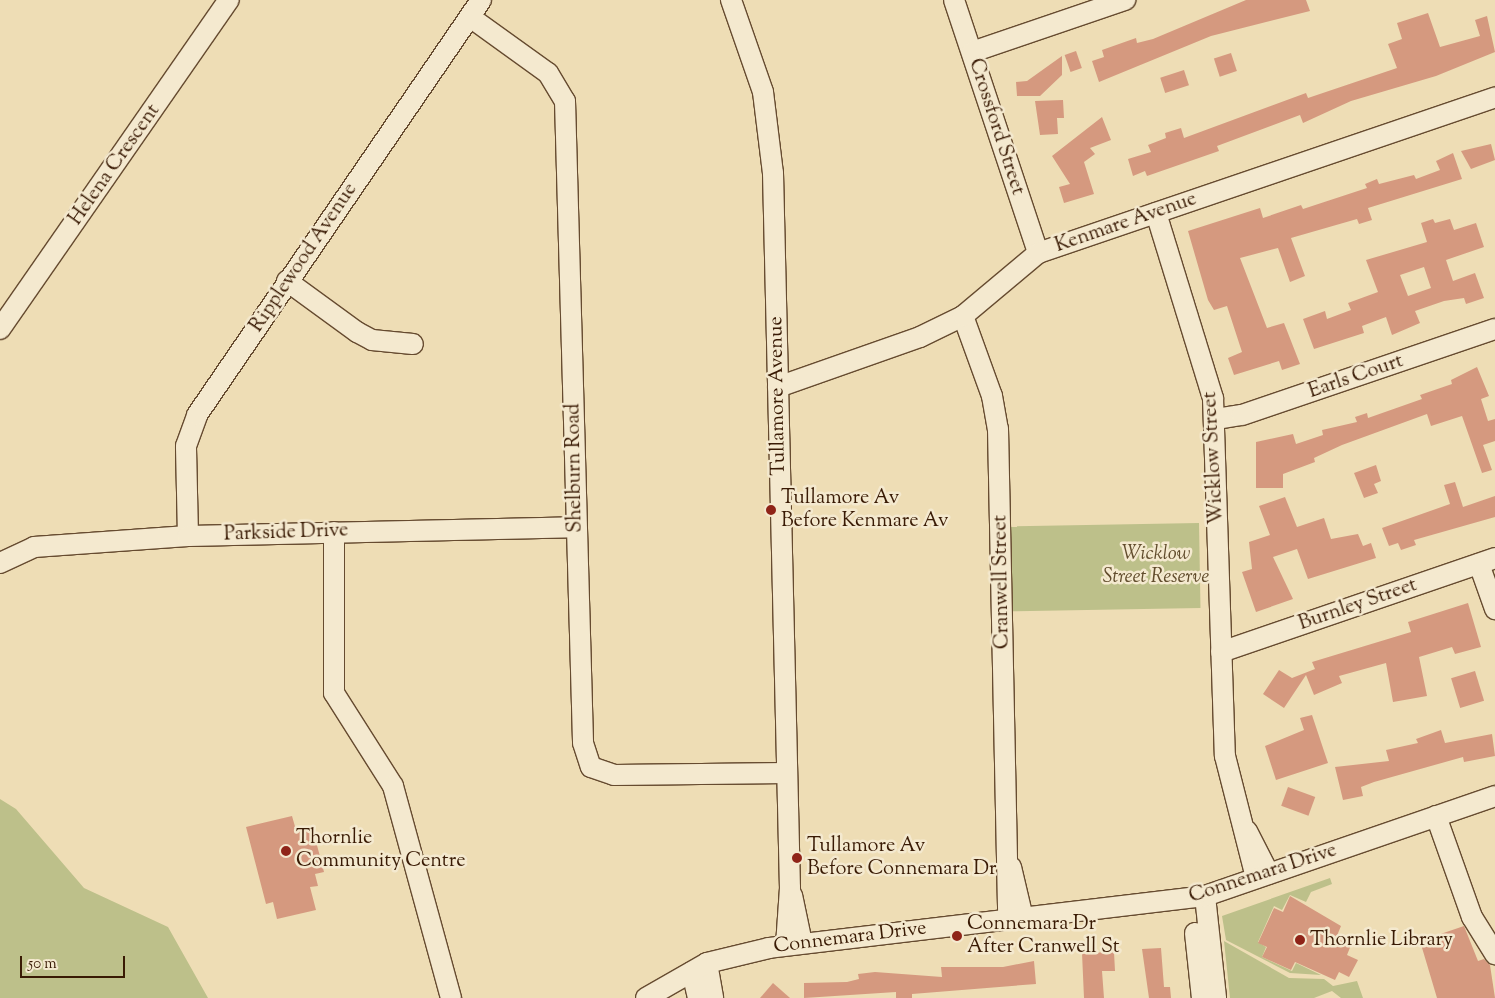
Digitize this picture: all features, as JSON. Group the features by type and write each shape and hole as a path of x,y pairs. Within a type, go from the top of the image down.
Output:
{"street":[{"name":"Helena Crescent","path":"0,329 230,0"},
{"name":"Ripplewood Avenue","path":"188,536 186,446 190,431 287,281 482,0"},
{"name":"Tullamore Avenue","path":"731,0 763,92 769,127 778,387 786,773 794,944"},
{"name":"Crossford Street","path":"954,0 1038,253"},
{"path":"972,52 1125,0"},
{"name":"Shelburn Road","path":"470,17 548,73 565,101 583,743 591,767 614,775 786,773"},
{"name":"Kenmare Avenue","path":"778,387 920,338 963,316 1038,253 1495,97"},
{"name":"Wicklow Street","path":"1156,214 1208,372 1216,419 1225,756 1246,829 1263,876"},
{"path":"287,281 357,332 372,340 413,344"},
{"name":"Cranwell Street","path":"963,316 992,396 998,429 1007,853 1015,919"},
{"name":"Earls Court","path":"1216,419 1242,415 1495,329"},
{"name":"Parkside Drive","path":"0,563 34,547 188,536 576,527"},
{"path":"334,532 334,693 393,786 450,998"},
{"path":"1487,561 1495,609"},
{"name":"Burnley Street","path":"1221,652 1487,561"},
{"name":"Connemara Drive","path":"646,998 700,967 794,944 1198,897 1495,796"},
{"path":"1436,816 1472,917 1495,954"},
{"path":"1198,897 1202,998"},
{"path":"1198,897 1216,998"},
{"path":"698,998 700,967"},
{"path":"700,967 713,998"}],"green space":[{"name":"Wicklow Street Reserve","path":"1199,523 1200,608 1012,611 1010,526"},
{"path":"0,799 16,809 84,888 168,927 208,998 0,998"},
{"path":"1330,878 1332,884 1311,892 1306,902 1290,895 1282,910 1274,906 1258,942 1266,947 1262,957 1292,971 1296,963 1321,975 1290,973 1226,940 1222,916"},
{"path":"1224,941 1289,978 1324,979 1333,986 1357,981 1363,998 1341,998 1332,991 1314,998 1230,998"}],"building":[{"path":"1246,0 1306,0 1310,11 1211,36 1099,82 1092,61 1104,57 1102,50 1136,38 1137,43 1153,39"},
{"path":"1428,13 1440,47 1480,36 1475,20 1487,16 1495,52 1436,76 1351,101 1303,123 1300,115 1217,146 1219,151 1147,176 1145,171 1133,176 1128,159 1151,152 1148,145 1166,138 1165,133 1181,128 1184,138 1306,93 1308,98 1397,68 1388,44 1402,39 1397,23"},
{"path":"1076,51 1082,68 1071,72 1065,55"},
{"path":"1231,53 1237,71 1220,77 1214,59"},
{"path":"1062,56 1062,75 1040,96 1017,96 1016,82 1027,81"},
{"path":"1184,70 1189,85 1165,93 1160,78"},
{"path":"1063,100 1064,118 1057,118 1058,134 1040,135 1035,101"},
{"path":"1102,117 1111,140 1090,148 1095,154 1084,162 1094,194 1064,203 1059,187 1070,184 1052,156"},
{"path":"1491,144 1495,160 1471,169 1461,151"},
{"path":"1453,153 1462,179 1368,208 1372,220 1359,224 1357,219 1291,238 1305,276 1290,282 1278,248 1240,258 1267,328 1284,323 1300,364 1282,370 1279,361 1234,375 1228,358 1242,352 1227,306 1214,310 1208,300 1188,231 1260,208 1263,218 1301,205 1303,209 1367,188 1365,184 1377,179 1379,184 1414,175 1416,179 1440,170 1436,161"},
{"path":"1433,219 1435,223 1450,219 1454,230 1476,223 1484,247 1446,260 1453,281 1475,273 1484,298 1466,304 1464,298 1444,301 1415,311 1420,323 1392,335 1386,317 1362,326 1364,333 1314,349 1303,319 1325,311 1327,319 1351,310 1348,303 1378,292 1366,260 1427,242 1421,223","holes":["1424,267 1431,288 1408,296 1400,275"]},
{"path":"1477,367 1489,396 1481,399 1488,421 1495,419 1495,441 1483,445 1492,470 1482,473 1462,416 1431,426 1427,414 1342,445 1314,458 1315,462 1283,474 1283,488 1256,488 1256,442 1293,434 1296,444 1323,435 1322,430 1357,422 1355,417 1367,413 1368,418 1422,399 1420,395 1452,384 1451,380"},
{"path":"1376,465 1381,481 1374,484 1378,493 1364,498 1354,473"},
{"path":"1455,482 1463,507 1495,496 1495,517 1414,540 1416,545 1401,550 1398,543 1389,546 1382,528 1450,504 1444,485"},
{"path":"1285,497 1297,527 1324,518 1331,539 1358,534 1363,546 1371,543 1376,558 1308,579 1297,549 1273,557 1293,599 1256,612 1242,572 1252,569 1249,542 1270,535 1259,506"},
{"path":"1468,603 1481,647 1455,654 1452,647 1419,657 1427,696 1393,702 1386,663 1339,676 1342,683 1314,695 1306,675 1284,708 1263,694 1279,670 1292,678 1315,669 1312,662 1411,632 1408,622"},
{"path":"1475,671 1484,701 1460,708 1451,678"},
{"path":"1312,715 1328,763 1276,780 1265,746 1304,730 1300,718"},
{"path":"1441,730 1445,743 1492,734 1495,756 1464,762 1463,757 1374,782 1361,787 1363,796 1343,800 1335,767 1389,761 1386,750 1418,743 1416,739"},
{"path":"1288,787 1315,797 1308,816 1281,806"},
{"name":"Thornlie Community Centre","path":"292,816 296,830 312,826 324,872 315,874 318,886 310,887 316,910 277,919 273,902 266,904 246,827"},
{"name":"Thornlie Library","path":"1290,896 1341,926 1336,938 1351,945 1347,955 1358,960 1349,977 1339,972 1335,980 1295,962 1291,970 1262,957 1267,947 1258,943 1274,908 1283,912"},
{"path":"1464,926 1478,961 1484,959 1490,965 1495,998 1437,998 1420,941"},
{"path":"1161,948 1164,987 1170,987 1171,998 1149,998 1142,949"},
{"path":"1114,952 1115,971 1102,971 1104,998 1084,998 1082,953"},
{"path":"1034,961 1036,984 912,994 912,998 896,998 896,992 804,998 804,983 847,982 859,979 858,974 875,972 942,977 941,967 1003,967"},
{"path":"773,983 790,998 760,998"}],"place":[{"name":"Tullamore Av Before Kenmare Av","path":"771,510"},
{"name":"Thornlie Community Centre","path":"286,851"},
{"name":"Tullamore Av Before Connemara Dr","path":"797,858"},
{"name":"Connemara Dr After Cranwell St","path":"957,936"},
{"name":"Thornlie Library","path":"1300,940"}]}
